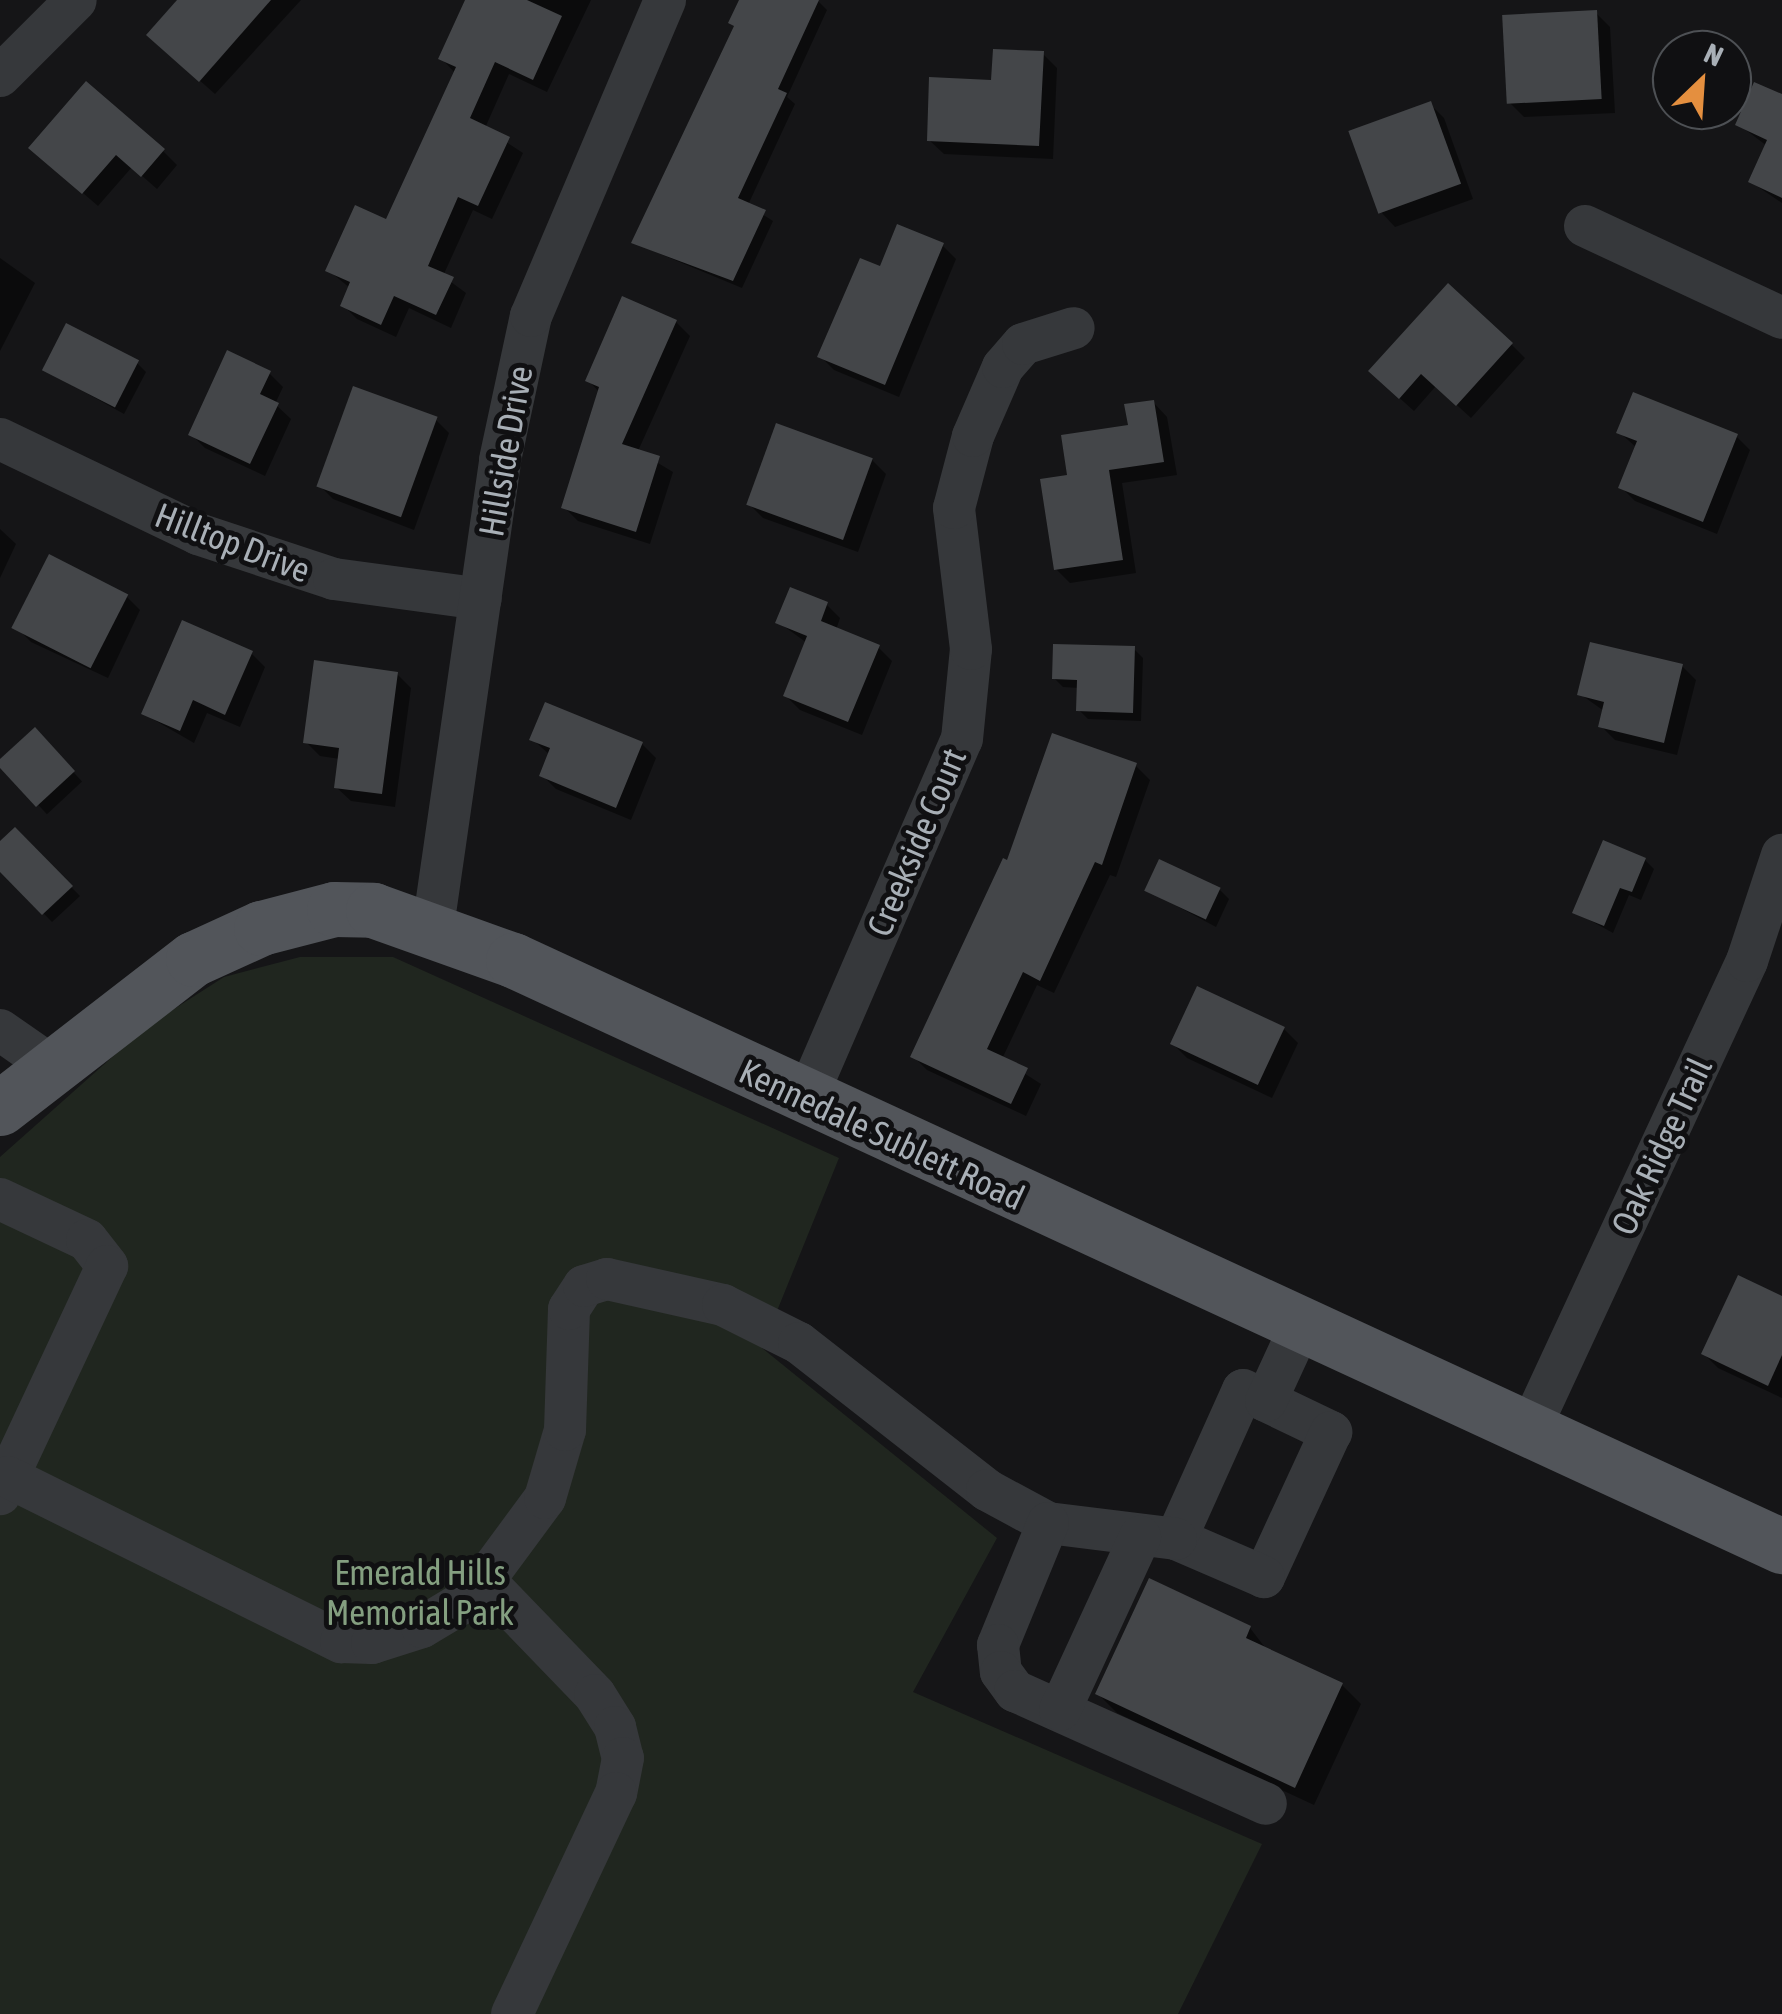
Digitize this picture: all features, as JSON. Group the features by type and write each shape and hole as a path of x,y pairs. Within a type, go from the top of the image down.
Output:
{"main road":[{"name":"Kennedale Sublett Road","path":"0,1108 49,1064 193,959 261,928 334,909 373,910 433,927 1782,1546"}],"street":[{"path":"0,76 76,0"},
{"name":"Hillside Drive","path":"433,927 500,460 531,316 664,0"},
{"path":"1585,226 1782,318"},
{"name":"Creekside Court","path":"806,1099 962,739 970,649 954,508 973,436 1003,367 1023,344 1074,328"},
{"name":"Hilltop Drive","path":"0,439 215,540 334,579 481,599"},
{"name":"Oak Ridge Trail","path":"1528,1432 1747,962 1782,855"},
{"path":"0,1030 49,1064"},
{"path":"0,1199 87,1240 107,1266 4,1486 341,1642 372,1643 422,1627 485,1580 518,1540 555,1473 565,1430 569,1309 584,1286 607,1279 723,1305 799,1343 987,1490 1048,1523 1158,1538 1264,1578 1330,1432 1242,1390 1158,1538 1060,1710"},
{"path":"1266,1401 1300,1327"},
{"path":"1048,1523 998,1646 1001,1672 1015,1691 1266,1804"},
{"path":"485,1580 595,1695 615,1727 623,1758 616,1793 512,2014"}],"green space":[{"name":"Emerald Hills Memorial Park","path":"300,957 393,957 839,1158 762,1348 997,1538 913,1692 1262,1844 1178,2014 0,2014 0,1157 146,1027 224,977"}],"building":[{"path":"177,0 271,0 199,82 146,35"},
{"path":"465,0 527,0 562,16 533,80 495,62 470,118 510,137 478,206 458,197 428,266 454,277 436,315 394,296 381,325 340,306 350,282 325,271 355,205 386,219 456,67 438,59"},
{"path":"739,0 819,0 778,89 787,93 738,198 766,210 733,281 631,243 734,26 728,23"},
{"path":"1597,10 1602,99 1507,104 1502,15"},
{"path":"993,49 1044,51 1039,146 927,141 929,77 991,80"},
{"path":"86,81 165,149 141,177 116,155 82,194 28,148"},
{"path":"1754,82 1782,94 1782,198 1748,182 1767,140 1746,130 1752,130"},
{"path":"1431,101 1461,184 1378,214 1348,131"},
{"path":"897,224 944,243 885,385 817,357 860,258 880,266"},
{"path":"1448,283 1513,343 1456,406 1421,374 1399,399 1368,371"},
{"path":"622,296 677,320 622,444 660,456 636,532 561,508 599,387 585,381"},
{"path":"66,323 139,360 115,407 42,370"},
{"path":"227,350 271,371 260,394 279,403 250,464 188,435"},
{"path":"353,386 438,417 401,517 316,487"},
{"path":"1633,392 1738,434 1703,522 1618,488 1637,441 1616,433"},
{"path":"1154,400 1164,462 1109,470 1123,560 1054,570 1040,479 1067,475 1061,435 1128,425 1124,404"},
{"path":"776,423 873,458 843,540 746,505"},
{"path":"49,554 128,594 91,668 11,628"},
{"path":"790,587 828,602 821,621 880,645 848,722 783,696 807,636 775,623"},
{"path":"182,620 253,651 225,715 193,700 180,731 141,714"},
{"path":"1590,642 1683,664 1664,743 1598,727 1604,702 1577,695"},
{"path":"1053,644 1135,646 1133,713 1076,711 1077,680 1052,679"},
{"path":"314,660 398,672 382,794 334,788 339,748 303,743"},
{"path":"545,702 643,742 616,808 539,776 550,748 529,740"},
{"path":"35,727 75,771 36,807 0,768 0,759"},
{"path":"1052,733 1137,763 1102,865 1095,862 1040,981 1023,972 987,1049 1028,1068 1011,1104 910,1057 1003,858 1007,860"},
{"path":"15,827 73,886 42,915 0,872 0,841"},
{"path":"1603,840 1646,858 1632,892 1620,888 1604,926 1572,913"},
{"path":"1159,859 1221,888 1206,919 1144,891"},
{"path":"1197,986 1285,1027 1258,1085 1170,1044"},
{"path":"1738,1275 1782,1296 1782,1355 1768,1386 1701,1354"},
{"path":"1149,1578 1251,1626 1246,1638 1343,1683 1295,1788 1095,1694"}]}
